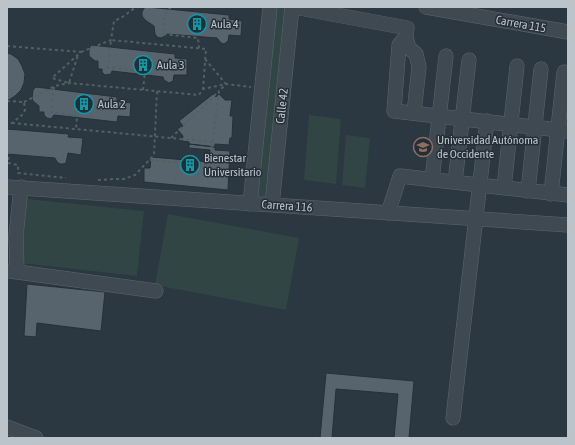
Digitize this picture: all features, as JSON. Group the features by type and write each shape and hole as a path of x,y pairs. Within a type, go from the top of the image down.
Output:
{"street":[{"name":"Calle 42","path":"250,204 270,7"},
{"name":"Calle 42","path":"272,205 293,7"},
{"path":"293,7 406,33"},
{"name":"Carrera 115","path":"434,8 568,32"},
{"path":"406,33 399,45 394,111 563,130"},
{"path":"406,33 409,48 416,54 419,67 414,113"},
{"path":"432,180 446,56"},
{"path":"455,182 469,60"},
{"path":"504,188 517,66"},
{"path":"528,191 540,69"},
{"path":"552,194 563,130 564,72"},
{"path":"453,418 487,121"},
{"path":"388,213 400,176 568,195"},
{"name":"Carrera 116","path":"14,187 568,225"},
{"path":"14,187 16,236 10,271 156,291"},
{"path":"7,427 36,438"}],"path":[{"path":"136,7 114,21 108,67 145,72 143,90"},
{"path":"171,7 165,14 163,34 198,38 199,48"},
{"path":"111,40 206,49 203,90 199,95 69,83 52,78 81,52 111,40"},
{"path":"7,46 81,52"},
{"path":"69,83 78,55"},
{"path":"205,59 226,84"},
{"path":"7,101 24,102 54,87 69,83"},
{"path":"172,138 226,84"},
{"path":"203,90 226,84 253,87"},
{"path":"54,87 51,112 77,116 76,129"},
{"path":"95,181 124,179 135,175 154,155 157,91"},
{"path":"150,160 210,165 218,91"},
{"path":"12,123 22,115 25,110 24,102"},
{"path":"7,123 213,142"},
{"path":"7,153 9,153 8,163 18,165 18,173 71,179"}],"green space":[{"path":"270,7 292,7 272,205 250,204"},
{"path":"309,115 341,119 336,184 304,180"},
{"path":"346,135 370,138 365,188 342,185"},
{"path":"18,198 144,211 137,276 11,262"},
{"path":"168,214 299,238 286,310 155,285"}],"building":[{"name":"Aula 4","path":"147,7 229,15 229,19 242,21 241,36 229,35 228,41 224,44 217,38 167,34 161,38 157,37 154,26 142,16 144,8"},
{"name":"Aula 3","path":"91,45 175,54 175,58 187,59 187,75 174,75 173,81 169,83 164,80 163,77 112,71 111,74 105,75 102,72 102,69 98,69 98,61 95,61 89,56 89,49"},
{"path":"7,53 18,59 25,74 24,83 21,90 7,101"},
{"name":"Aula 2","path":"36,87 117,97 117,101 131,103 130,117 118,116 117,122 54,115 51,119 47,118 44,115 44,112 39,112 39,106 33,101 33,90"},
{"path":"213,94 216,97 219,94 225,100 232,100 230,116 233,116 232,138 230,138 229,145 215,144 215,147 189,144 189,142 182,141 183,136 177,129 183,126 179,121"},
{"path":"7,129 69,134 68,137 83,138 81,155 68,153 66,163 60,164 55,158 7,154"},
{"name":"Bienestar Universitario","path":"189,144 215,147 215,150 230,151 228,190 144,182 144,168 150,168 151,157 210,162 210,150 189,148"},
{"path":"27,284 105,292 101,331 37,323 36,337 24,336"},
{"path":"326,373 414,381 409,438 394,438 398,394 336,389 332,438 320,438"}],"place":[{"name":"Aula 4","path":"197,24"},
{"name":"Aula 3","path":"143,65"},
{"name":"Aula 2","path":"84,104"},
{"name":"Universidad Autónoma de Occidente","path":"423,147"},
{"name":"Bienestar Universitario","path":"190,165"}]}
